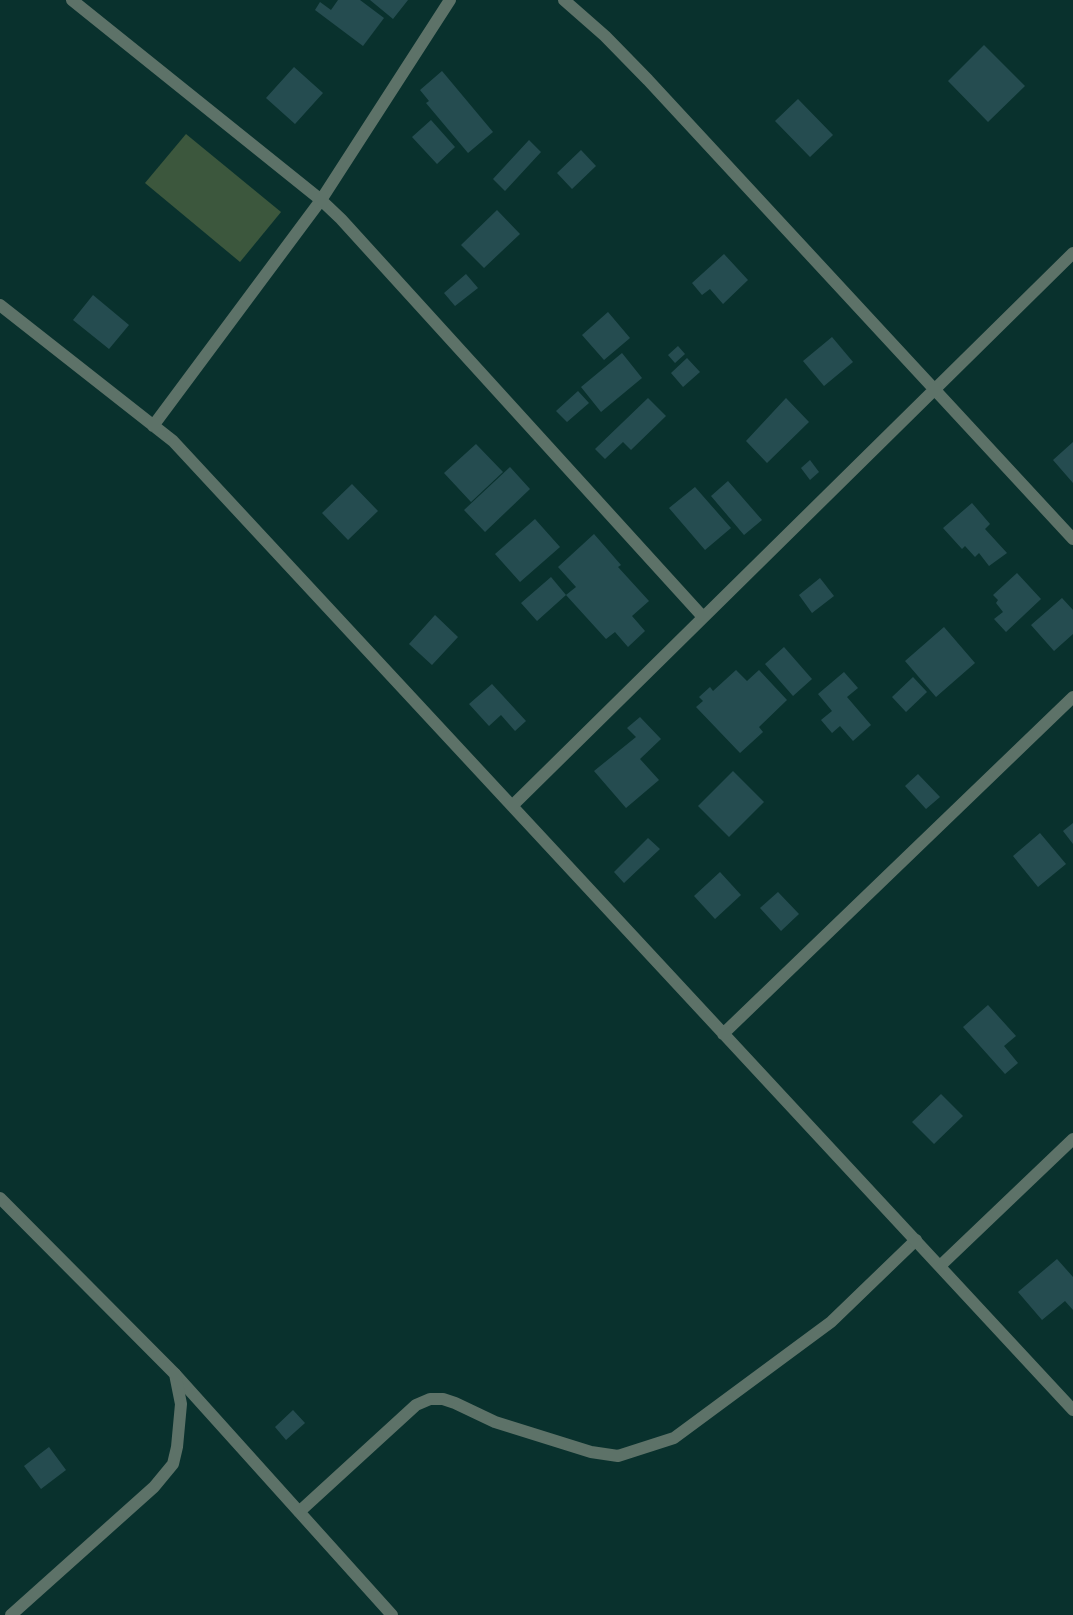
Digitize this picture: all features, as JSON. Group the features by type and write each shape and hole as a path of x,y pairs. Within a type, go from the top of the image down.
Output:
{"street":[{"path":"72,0 321,200 341,219 703,618"},
{"path":"153,426 321,200 450,0"},
{"path":"564,0 605,36 648,80 1073,539"},
{"path":"512,806 1073,253"},
{"path":"0,305 173,442 1073,1410"},
{"path":"723,1034 1073,697"},
{"path":"940,1266 1073,1139"},
{"path":"0,1198 175,1374 392,1615"},
{"path":"299,1512 416,1405 430,1399 443,1399 495,1422 591,1452 618,1456 674,1438 831,1322 916,1240"},
{"path":"11,1615 139,1501 154,1487 173,1464 177,1447 181,1404 175,1374"}],"green space":[{"path":"186,134 281,212 240,262 145,183"}],"building":[{"path":"338,0 360,0 384,18 363,46 315,10 320,2 331,10"},
{"path":"370,0 408,0 393,19"},
{"path":"984,45 1025,86 988,122 948,81"},
{"path":"294,67 323,93 295,124 266,98"},
{"path":"442,71 493,132 468,153 426,103 429,101 420,90"},
{"path":"798,99 833,135 810,157 775,121"},
{"path":"431,120 455,147 437,164 412,137"},
{"path":"529,140 541,152 505,191 493,179"},
{"path":"581,150 596,166 572,189 557,173"},
{"path":"497,210 520,234 484,268 461,245"},
{"path":"724,254 748,280 723,304 710,289 702,295 692,283"},
{"path":"466,274 478,288 455,306 444,293"},
{"path":"93,295 129,325 109,349 73,320"},
{"path":"608,312 630,338 604,360 582,335"},
{"path":"832,337 853,362 824,386 803,361"},
{"path":"678,346 685,354 675,363 668,355"},
{"path":"622,353 642,378 601,412 581,387"},
{"path":"687,358 700,372 683,387 671,373"},
{"path":"578,391 589,403 567,422 556,411"},
{"path":"648,398 666,416 631,450 623,442 605,459 595,449"},
{"path":"786,398 809,422 767,463 746,441"},
{"path":"1073,442 1073,483 1053,460"},
{"path":"476,444 503,472 471,502 444,473"},
{"path":"810,460 819,472 810,480 801,468"},
{"path":"510,467 530,489 485,532 464,510"},
{"path":"728,481 762,520 744,535 711,496"},
{"path":"352,484 378,511 348,540 322,513"},
{"path":"695,487 731,528 705,550 669,508"},
{"path":"972,503 990,524 985,529 1007,553 989,566 979,553 975,557 965,546 962,549 943,528"},
{"path":"535,519 560,547 520,582 495,554"},
{"path":"594,534 621,565 618,567 649,601 632,616 645,631 628,647 615,632 606,639 566,595 576,587 558,567"},
{"path":"1017,573 1041,599 1006,632 994,619 1003,612 996,603 998,600 993,595"},
{"path":"551,577 566,595 537,621 521,603"},
{"path":"820,578 834,596 812,613 799,595"},
{"path":"1062,598 1073,610 1073,634 1054,651 1031,625"},
{"path":"435,615 458,637 432,665 409,644"},
{"path":"944,627 975,663 936,697 905,661"},
{"path":"784,647 812,679 793,696 765,664"},
{"path":"736,670 747,681 759,670 787,700 759,727 763,732 740,753 696,707 703,701 699,697 710,687 713,691"},
{"path":"844,672 858,688 847,697 871,725 853,741 840,726 832,733 821,720 832,711 818,694"},
{"path":"913,677 927,692 906,712 892,697"},
{"path":"492,684 526,721 515,731 501,715 489,726 469,704"},
{"path":"640,717 661,739 640,759 659,780 626,808 594,771 636,737 627,728"},
{"path":"733,771 764,802 729,837 698,806"},
{"path":"918,774 940,797 926,809 905,786"},
{"path":"1073,823 1073,844 1063,831"},
{"path":"1040,833 1066,864 1038,887 1013,856"},
{"path":"648,838 660,849 624,883 614,872"},
{"path":"720,872 741,895 715,919 694,896"},
{"path":"778,892 799,914 781,931 760,908"},
{"path":"988,1005 1016,1036 1004,1046 1018,1063 1005,1074 963,1027"},
{"path":"941,1094 963,1116 934,1144 912,1122"},
{"path":"1057,1259 1073,1277 1073,1310 1065,1301 1042,1320 1018,1292"},
{"path":"293,1410 305,1423 286,1440 275,1427"},
{"path":"49,1447 66,1470 41,1489 24,1466"}]}
